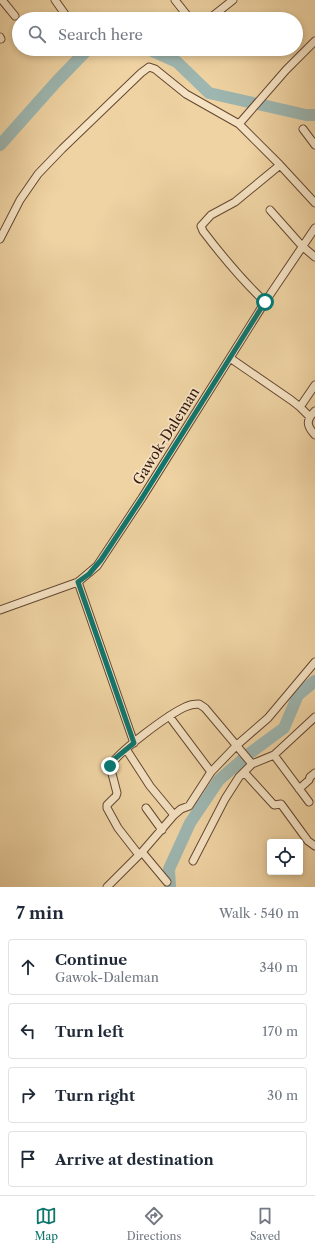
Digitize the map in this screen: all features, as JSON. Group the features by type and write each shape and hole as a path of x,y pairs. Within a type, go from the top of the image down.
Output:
{"street":[{"path":"2,0 12,12"},
{"path":"55,0 63,12"},
{"path":"175,0 184,12"},
{"path":"218,12 233,0"},
{"path":"303,53 315,41"},
{"path":"239,124 300,56"},
{"path":"0,239 20,200 38,174 67,144 149,67 155,69 186,94 239,124 315,203"},
{"path":"303,129 315,145"},
{"path":"265,302 232,268 203,231 201,226 211,215 235,202 280,165"},
{"path":"270,210 302,246 315,257"},
{"name":"Gawok-Daleman","path":"0,610 78,582 89,574 101,560 142,498 265,302 315,228"},
{"path":"230,358 300,407 309,416"},
{"path":"300,407 315,385"},
{"path":"315,411 309,416 308,421 309,426 315,434"},
{"path":"78,582 133,742"},
{"path":"107,887 140,854 174,815 184,809 209,770 233,741 268,718 315,662"},
{"path":"167,882 118,828 107,808 107,805 116,796 117,792 110,766 112,761 133,742 169,716 188,706 199,704 205,708 252,763"},
{"path":"169,716 209,770"},
{"path":"193,862 225,798 239,777 252,763 274,755 315,717"},
{"path":"126,749 150,786 174,815"},
{"path":"274,755 309,802"},
{"path":"244,772 274,805 280,804 308,841 315,846"},
{"path":"299,789 315,773"},
{"path":"146,808 162,830"}],"waterway":[{"path":"0,145 81,56"},
{"path":"164,56 177,62 209,93 306,115 315,115"},
{"path":"170,887 169,869 190,823 219,780 250,753 284,728 298,695 315,681"}],"route":[{"path":"110,766 112,761 134,743 120,707 78,582 97,566 142,498 265,302"}]}
